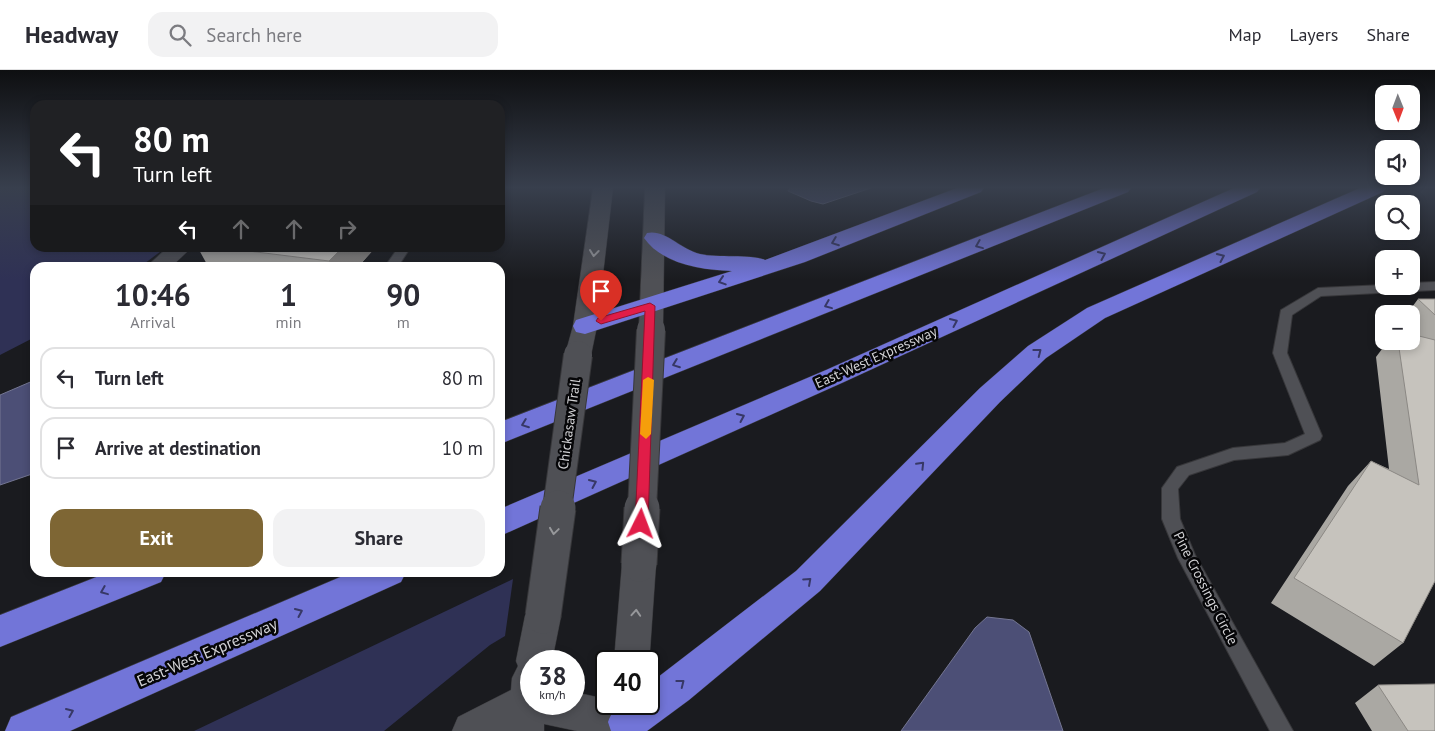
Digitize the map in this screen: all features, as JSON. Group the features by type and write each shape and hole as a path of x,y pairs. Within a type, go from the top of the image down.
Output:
{"highway":[{"path":"585,326 651,316 894,219"},
{"path":"505,432 1043,219"},
{"name":"East-West Expressway","path":"505,521 835,376 1182,219"},
{"path":"624,722 676,687 808,581 990,395 1037,352 1096,313 1307,219"},
{"path":"655,238 671,250 698,259 750,264 785,261"},
{"path":"0,632 137,577"},
{"name":"East-West Expressway","path":"25,731 377,577"}],"street":[{"name":"Chickasaw Trail","path":"536,650 543,616 578,356 585,326 598,219"},
{"path":"633,650 639,564 655,219"},
{"path":"163,262 175,252"},
{"path":"472,731 520,708"},
{"path":"585,714 624,722"}],"lane":[{"name":"Pine Crossings Circle","path":"1282,731 1188,558 1171,519 1170,488 1183,471 1233,454 1288,449 1314,436 1280,353 1286,314 1318,292 1435,286"}],"shaded area":[{"path":"0,219 30,219 30,252 160,252 147,262 30,262 30,340 0,355"},
{"path":"30,382 30,475 0,485 0,395"},
{"path":"513,579 505,636 490,645 384,731 194,731"},
{"path":"987,617 1013,620 1029,632 1063,731 901,731 975,628"}],"building":[{"path":"256,252 338,252 329,261"},
{"path":"1418,299 1435,299 1435,315"},
{"path":"1420,336 1435,340 1435,581 1403,643 1294,578 1371,461 1419,485 1399,350 1420,350"},
{"path":"1435,684 1435,731 1408,731 1378,685"}],"slow traffic":[{"path":"646,434 648,380"}],"route":[{"path":"601,321 650,306 651,326 641,524"}]}
